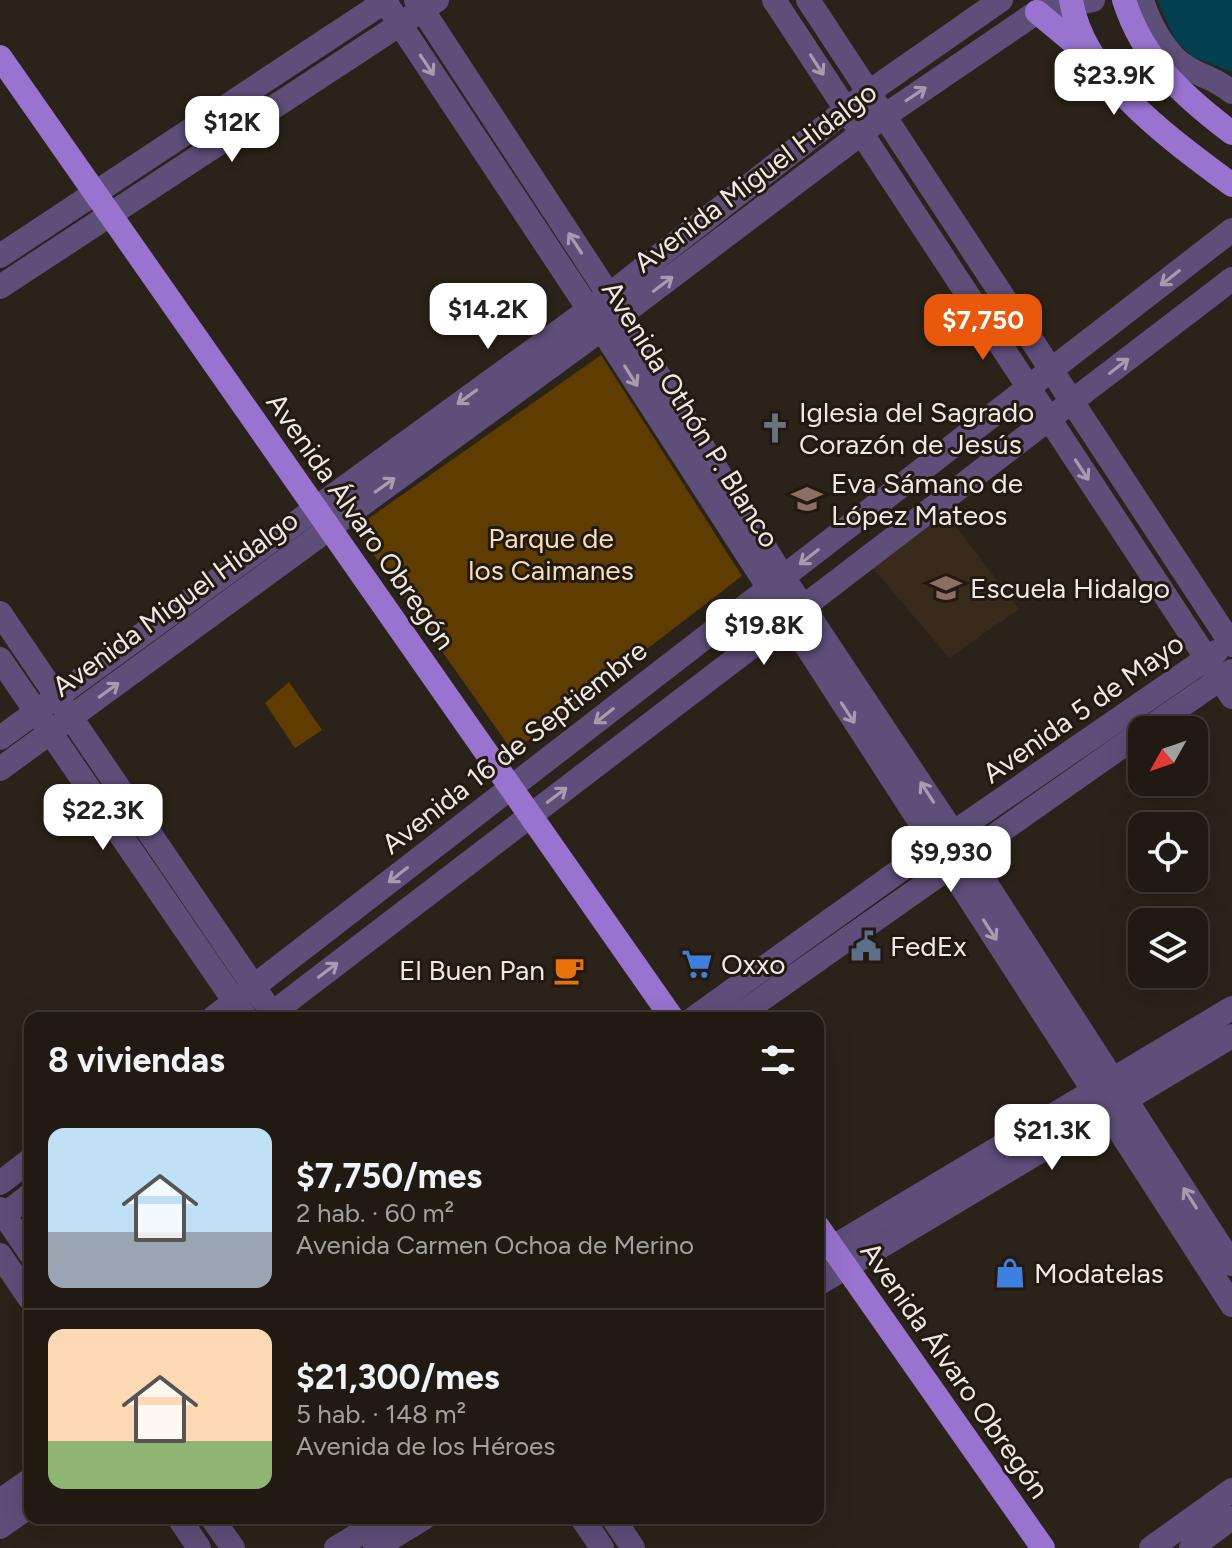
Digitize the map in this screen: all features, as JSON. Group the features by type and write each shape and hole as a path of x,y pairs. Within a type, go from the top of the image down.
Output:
{"main road":[{"path":"1124,0 1132,27 1162,73 1188,100 1232,133"},
{"path":"1079,1 1091,57"},
{"path":"1031,6 1091,57 1177,144 1232,185"},
{"name":"Avenida Álvaro Obregón","path":"0,57 668,1012"},
{"name":"Avenida Álvaro Obregón","path":"825,1251 847,1267 1043,1548"}],"street":[{"path":"0,256 386,0"},
{"name":"Avenida Othón P. Blanco","path":"386,0 605,311"},
{"path":"774,0 1205,658 1228,682"},
{"path":"808,0 1232,643"},
{"name":"Avenida Miguel Hidalgo","path":"605,311 846,110 1001,0"},
{"path":"1142,0 1158,37 1186,68 1213,77 1232,92"},
{"name":"Avenida Miguel Hidalgo","path":"0,769 43,722 57,698 322,517 605,311 862,135 1031,6 1079,1"},
{"path":"0,287 400,24 425,3"},
{"name":"Avenida Othón P. Blanco","path":"425,3 605,311 775,584 1110,1095 1232,1305"},
{"name":"Avenida 16 de Septiembre","path":"225,1012 245,1002 511,788 1232,230"},
{"path":"276,1012 1232,279"},
{"path":"1111,515 1136,498"},
{"name":"Avenida Miguel Hidalgo","path":"0,738 43,722 71,718 310,543 322,517"},
{"path":"0,613 71,718 245,1002"},
{"name":"Avenida 5 de Mayo","path":"743,1012 1205,658 1232,643"},
{"path":"0,659 245,1002 264,1012"},
{"name":"Avenida 5 de Mayo","path":"1170,716 1228,682"},
{"name":"Avenida 5 de Mayo","path":"703,1012 951,850 1128,741"},
{"path":"824,1280 1110,1095 1232,1008"},
{"path":"825,1251 1110,1095 1232,1036"},
{"name":"Avenida Othón P. Blanco","path":"1110,1095 1232,1264"},
{"path":"0,1183 24,1165"},
{"path":"24,1199 1,1214 24,1245"},
{"path":"0,1255 24,1290"},
{"path":"0,1501 24,1484"},
{"path":"1151,1548 1232,1490"},
{"path":"0,1527 24,1510"},
{"path":"1191,1548 1232,1518"},
{"path":"183,1524 199,1548"},
{"path":"216,1524 233,1548"},
{"path":"336,1548 376,1524"},
{"path":"375,1548 414,1524"},
{"path":"586,1524 602,1548"},
{"path":"617,1524 633,1548"}],"shaded area":[{"name":"Escuela Hidalgo","path":"945,512 1019,609 949,658 872,567"}],"green space":[{"name":"Parque de los Caimanes","path":"601,355 742,576 513,752 355,528"},
{"path":"289,682 322,730 295,748 265,703"}],"water":[{"path":"1157,0 1232,0 1232,72 1193,57 1175,40"}],"place":[{"name":"Iglesia del Sagrado Corazón de Jesús","path":"775,428"},
{"name":"Eva Sámano de López Mateos","path":"807,499"},
{"name":"Escuela Hidalgo","path":"946,588"},
{"name":"FedEx","path":"866,946"},
{"name":"Oxxo","path":"697,964"},
{"name":"El Buen Pan","path":"569,970"},
{"name":"Modatelas","path":"1010,1273"}]}
